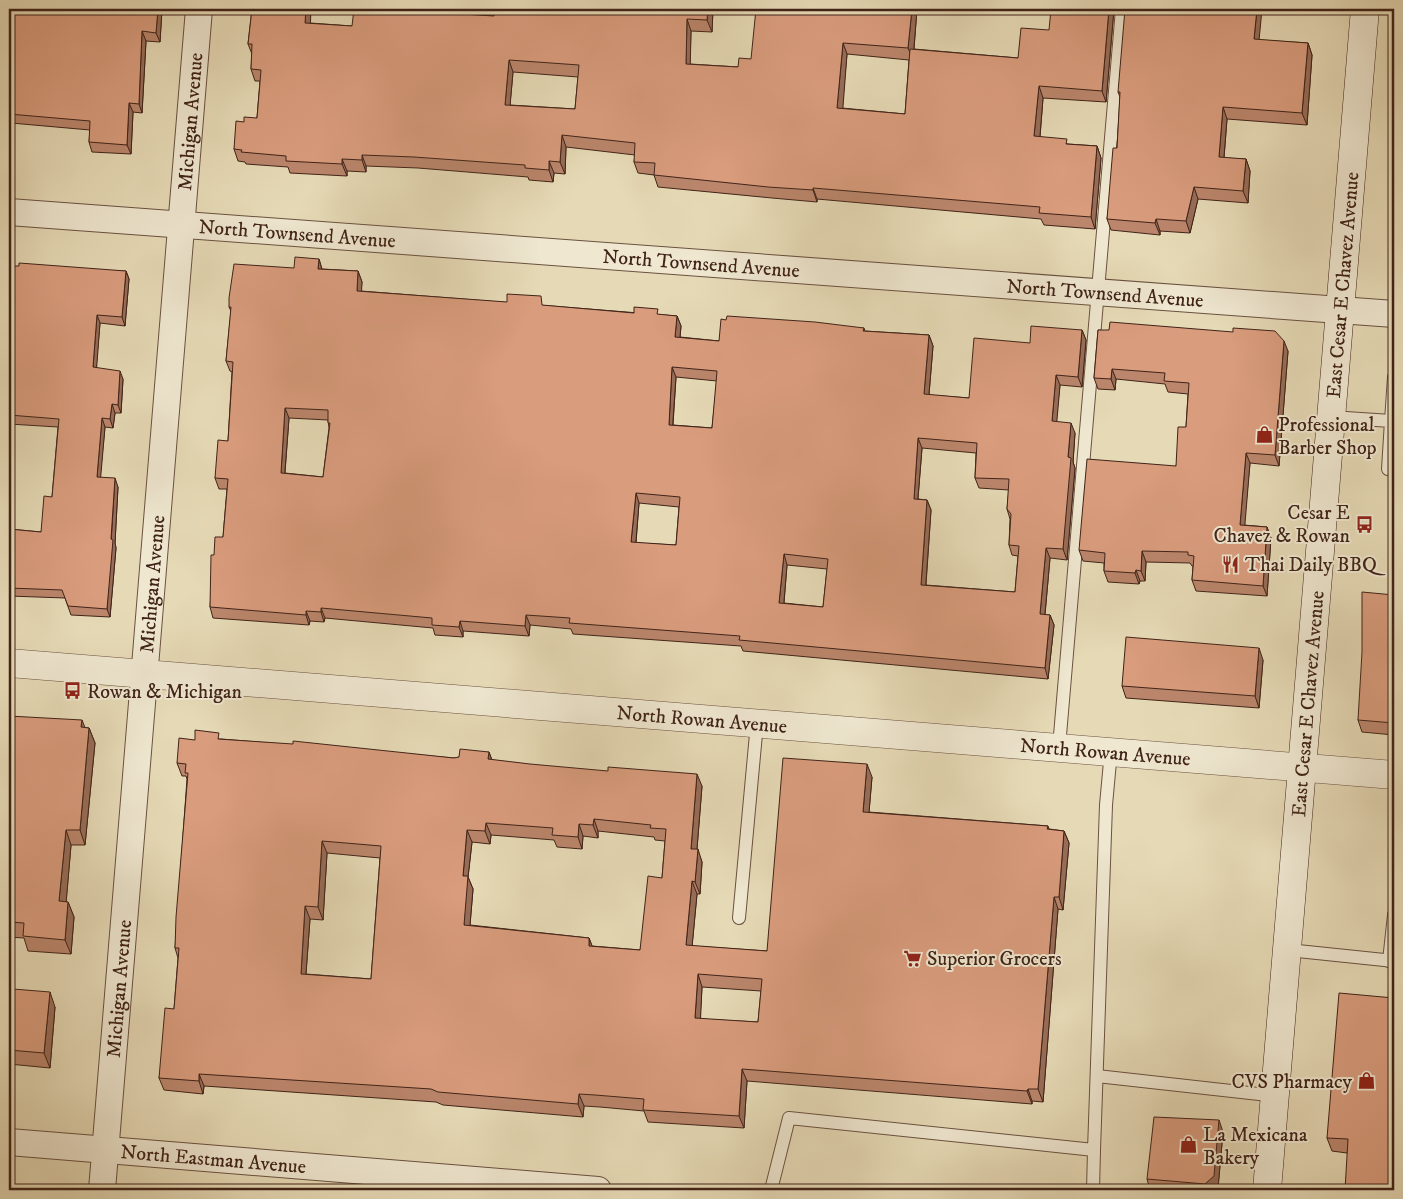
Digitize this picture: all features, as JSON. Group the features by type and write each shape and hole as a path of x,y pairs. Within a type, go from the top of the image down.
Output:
{"street":[{"name":"Michigan Avenue","path":"102,1190 199,9"},
{"name":"East Cesar E Chavez Avenue","path":"1267,1190 1365,9"},
{"name":"North Townsend Avenue","path":"9,212 1394,314"},
{"name":"North Rowan Avenue","path":"9,663 1394,775"},
{"name":"North Eastman Avenue","path":"9,1142 598,1190"}],"lane":[{"path":"1059,747 1100,292 1122,9"},
{"path":"1394,378 1388,469 1394,469"},
{"path":"1331,417 1391,421"},
{"path":"739,918 757,723"},
{"path":"1093,1190 1106,814 1111,751"},
{"path":"1288,950 1392,961 1394,915"},
{"path":"1097,1076 1276,1096"},
{"path":"771,1190 789,1118 1094,1150"}],"building":[{"path":"9,9 158,9 156,33 142,31 139,104 129,103 127,145 89,142 90,121 9,114"},
{"path":"252,9 306,9 305,23 352,26 354,9 494,16 495,9 708,9 707,20 687,19 686,64 738,67 739,58 751,59 756,9 912,9 908,48 843,43 837,108 905,114 910,49 1018,58 1021,28 1049,30 1051,9 1109,9 1102,91 1039,86 1034,136 1067,139 1066,144 1097,146 1091,217 1039,213 1040,207 813,188 813,190 768,187 654,175 655,163 634,162 635,143 562,135 560,162 549,161 549,170 525,168 525,165 362,155 362,160 342,159 342,164 286,161 286,156 241,152 242,150 234,149 236,121 244,122 244,117 257,118 261,70 251,69 252,44 248,44","holes":["509,60 579,65 575,109 505,105"]},
{"path":"1125,9 1257,9 1254,39 1308,43 1302,113 1223,107 1219,157 1246,159 1243,191 1194,187 1186,221 1156,219 1155,223 1107,219 1113,148 1117,148 1120,92 1118,92"},
{"path":"1394,225 1394,269 1390,268"},
{"path":"295,257 319,259 318,269 358,271 357,291 507,302 507,294 541,296 542,305 634,313 634,307 658,309 657,314 677,316 675,337 719,341 721,319 726,320 727,316 815,322 864,328 863,331 929,335 924,394 969,398 974,338 1030,343 1031,326 1082,330 1078,377 1056,375 1052,421 1071,423 1068,457 1071,458 1063,549 1046,548 1040,614 1050,615 1045,668 739,640 740,636 569,623 570,618 526,615 525,626 460,621 459,627 432,625 432,618 321,608 321,612 306,611 306,615 210,607 211,555 214,555 215,537 223,537 228,479 215,478 218,440 228,441 233,362 226,361 231,307 229,307 229,298 234,264 294,268","holes":["672,367 717,371 712,428 669,425","285,408 328,410 328,423 330,423 323,477 281,473","918,438 977,443 975,478 1009,479 1007,509 1011,514 1009,545 1019,546 1015,592 921,585 927,500 914,499","636,493 680,497 676,545 631,542","784,554 828,559 823,607 779,603"]},
{"path":"19,263 126,271 122,317 97,315 93,367 120,371 118,405 112,404 110,419 102,418 97,477 115,478 111,539 113,540 107,609 68,606 62,590 9,588 9,529 41,532 44,496 52,497 59,419 9,415 9,270 13,270 14,266 19,266"},
{"path":"1110,322 1233,332 1233,328 1275,331 1284,341 1275,455 1246,453 1240,525 1267,527 1263,586 1192,580 1194,556 1188,555 1188,552 1142,551 1141,571 1136,570 1135,573 1104,571 1105,553 1079,550 1087,459 1176,466 1178,427 1186,427 1189,383 1164,381 1165,373 1112,369 1111,379 1094,378 1098,330 1109,330"},
{"path":"1362,592 1394,595 1394,723 1358,720 1362,652"},
{"path":"1126,637 1259,648 1255,696 1122,686"},
{"path":"9,716 82,720 81,727 89,728 80,830 66,830 59,901 68,902 65,940 23,936 24,923 9,922"},
{"path":"195,730 219,733 218,739 293,744 293,741 454,758 459,757 460,749 489,752 488,759 530,764 608,771 608,767 697,774 691,849 698,849 695,882 692,881 686,945 767,951 783,758 867,764 863,812 1048,826 1047,829 1064,831 1059,897 1054,897 1038,1089 1028,1089 1027,1091 742,1069 739,1116 643,1110 644,1099 595,1095 579,1094 578,1104 438,1092 431,1089 199,1074 199,1081 159,1078 165,1008 174,1009 179,948 175,948 176,917 188,773 185,773 186,764 177,763 179,738 195,740","holes":["594,819 651,825 650,828 666,829 662,878 648,876 640,950 589,946 589,938 464,925 468,876 463,876 467,830 485,831 486,823 553,828 552,835 578,837 579,824 593,825","322,841 381,846 371,979 301,974 305,906 318,907","698,974 762,979 758,1022 695,1018"]},
{"path":"13,989 50,992 44,1053 9,1050 9,992 12,992"},
{"name":"CVS Pharmacy","path":"1339,993 1394,998 1394,1190 1345,1190 1348,1139 1327,1138"},
{"path":"1154,1117 1219,1120 1214,1176 1205,1184 1147,1179"}],"place":[{"name":"Professional Barber Shop","path":"1264,435"},
{"name":"Cesar E Chavez & Rowan","path":"1364,524"},
{"name":"Thai Daily BBQ","path":"1231,564"},
{"name":"Rowan & Michigan","path":"73,691"},
{"name":"Superior Grocers","path":"913,958"},
{"name":"CVS Pharmacy","path":"1366,1081"},
{"name":"La Mexicana Bakery","path":"1189,1145"}]}
